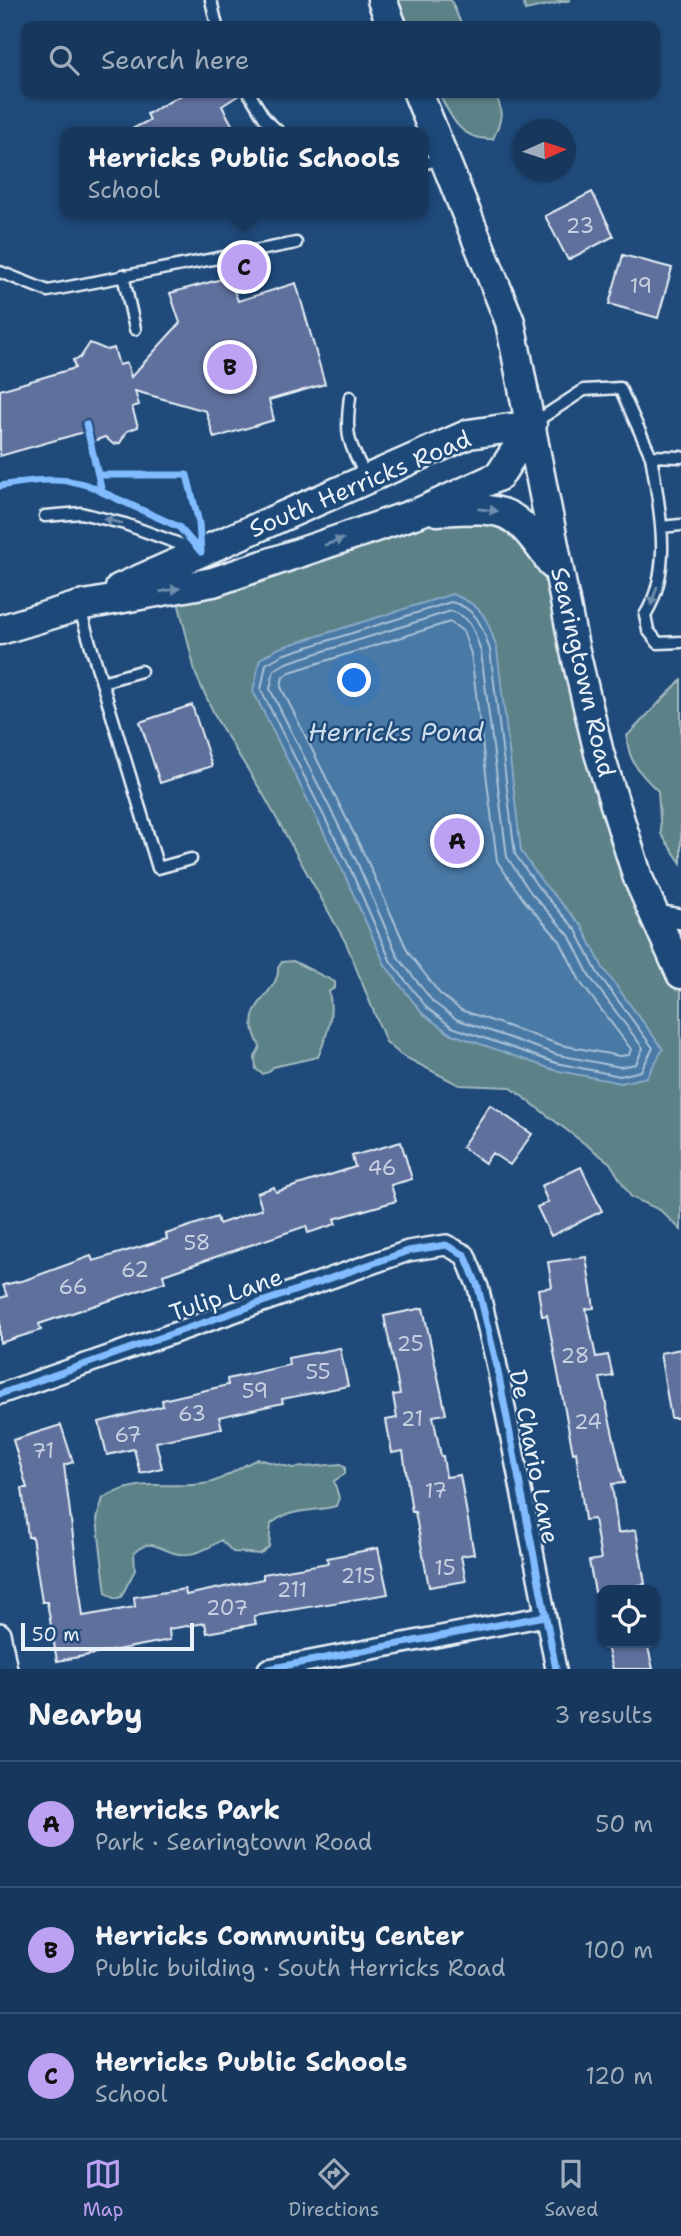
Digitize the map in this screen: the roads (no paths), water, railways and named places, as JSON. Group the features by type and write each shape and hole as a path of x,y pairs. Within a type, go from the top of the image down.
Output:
{"main road":[{"path":"382,0 390,21"},
{"name":"Searingtown Road","path":"419,98 426,127"},
{"name":"Searingtown Road","path":"428,138 433,161 510,323 559,574 599,753 652,914 681,974"},
{"name":"South Herricks Road","path":"79,606 469,434 532,425"},
{"name":"South Herricks Road","path":"0,630 79,606 213,582 420,512 499,476 532,425"},
{"path":"420,512 491,508 517,517 559,574"}],"street":[{"path":"652,914 681,919"},
{"name":"Tulip Lane","path":"0,1394 408,1251 446,1245 465,1255"},
{"name":"De Chario Lane","path":"465,1255 478,1287 496,1362 556,1669"},
{"path":"268,1669 545,1616"},
{"path":"0,1633 7,1669"}],"lane":[{"path":"211,0 216,21"},
{"path":"252,98 265,119 274,127"},
{"path":"0,272 48,290 296,243"},
{"path":"123,275 135,330"},
{"path":"532,425 584,390 620,388 651,456 661,527 661,574 652,605 645,615 648,630 659,643 681,642"},
{"path":"350,397 349,444 368,479"},
{"path":"651,456 681,457"},
{"path":"44,516 81,513 125,524 201,552"},
{"path":"661,527 681,525"},
{"path":"79,606 158,868 191,859"},
{"path":"102,682 141,671"}],"water":[{"name":"Herricks Pond","path":"452,594 471,603 483,614 497,649 521,851 543,883 582,926 603,968 663,1049 647,1077 621,1083 554,1070 449,1033 422,1013 385,965 342,869 253,691 260,659 279,648"}],"place":[{"name":"Herricks Public Schools","path":"244,267"},
{"name":"Herricks Community Center","path":"230,367"},
{"name":"Herricks Park","path":"457,841"}]}
